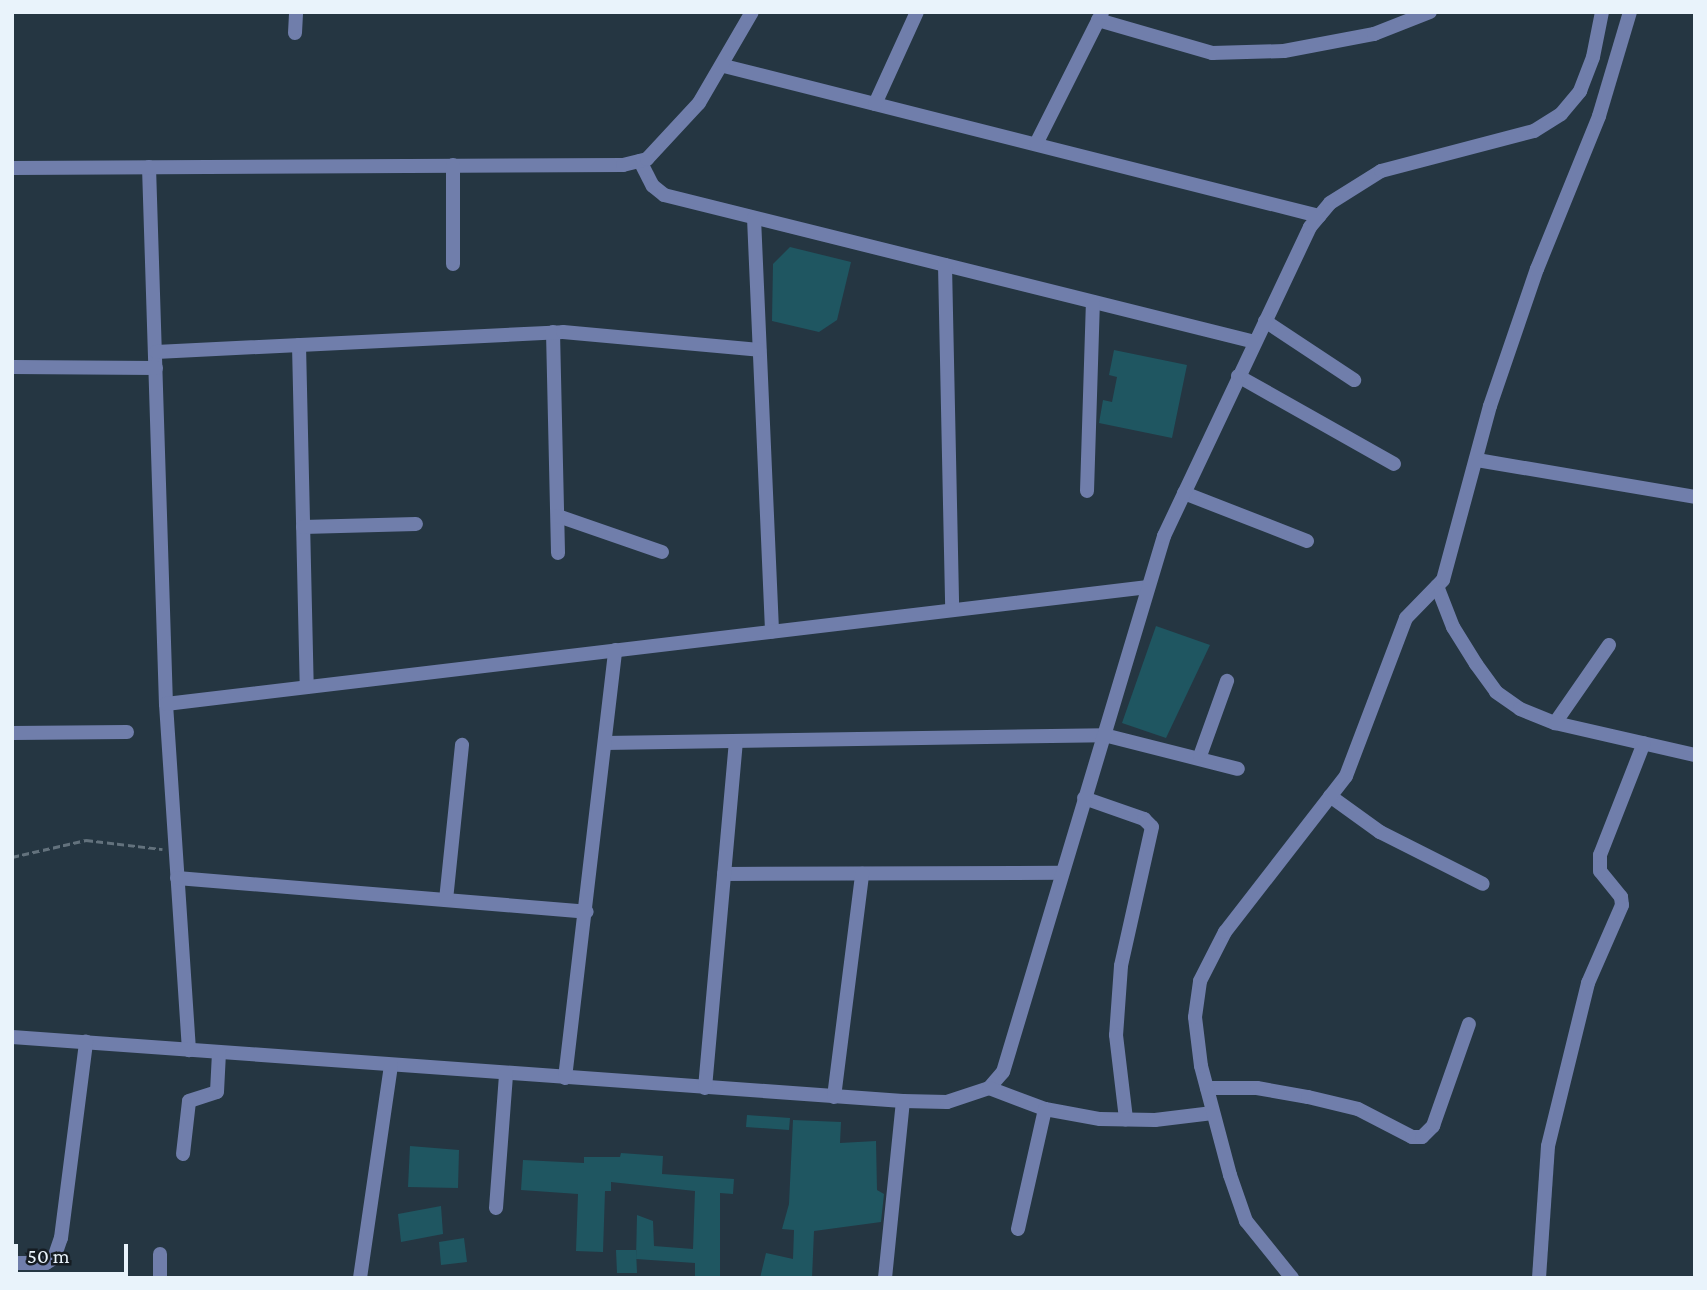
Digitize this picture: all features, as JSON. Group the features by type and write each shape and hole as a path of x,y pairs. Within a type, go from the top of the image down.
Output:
{"street":[{"path":"295,33 296,12"},
{"path":"12,168 623,165 640,161 671,137 724,66 752,12"},
{"path":"875,104 917,12"},
{"path":"1037,144 1100,16 1212,52 1284,51 1374,34 1430,12"},
{"path":"12,1037 902,1101 947,1102 989,1088 1003,1072 1149,587 1184,493 1238,376 1319,216 1355,183 1381,171 1534,131 1561,114 1580,91 1593,57 1602,12"},
{"path":"1292,1278 1246,1220 1207,1088 1195,1017 1200,981 1225,932 1346,776 1368,726 1406,618 1437,586 1449,567 1477,460 1537,269 1599,116 1630,12"},
{"path":"724,66 1319,216"},
{"path":"640,161 653,186 664,195 1255,342"},
{"path":"453,164 453,264"},
{"path":"149,167 166,704 189,1050"},
{"path":"754,218 772,632"},
{"path":"945,265 952,610"},
{"path":"1087,491 1093,302"},
{"path":"1265,321 1353,380"},
{"path":"156,352 553,332 759,350"},
{"path":"553,332 558,553"},
{"path":"299,345 307,687"},
{"path":"12,367 156,368"},
{"path":"1238,376 1394,464"},
{"path":"1477,460 1695,497"},
{"path":"1184,493 1307,541"},
{"path":"558,516 662,552"},
{"path":"303,527 416,524"},
{"path":"1437,586 1453,627 1496,692 1520,709 1555,723 1695,755"},
{"path":"166,704 1149,587"},
{"path":"1555,723 1609,645"},
{"path":"565,1078 587,912 615,650"},
{"path":"1200,756 1227,681"},
{"path":"12,733 127,732"},
{"path":"605,743 1104,735 1200,756 1238,769"},
{"path":"705,1088 736,741"},
{"path":"1539,1278 1548,1146 1588,983 1622,905 1621,897 1600,871 1600,855 1644,743"},
{"path":"446,900 462,745"},
{"path":"1330,796 1380,832 1483,884"},
{"path":"1084,798 1144,819 1152,827 1121,966 1116,1035 1126,1119"},
{"path":"724,874 1062,873"},
{"path":"834,1097 862,874"},
{"path":"177,878 587,912"},
{"path":"1207,1088 1257,1088 1308,1097 1359,1109 1412,1137 1422,1137 1433,1126 1469,1024"},
{"path":"12,1263 46,1263 54,1258 61,1238 86,1042"},
{"path":"183,1154 189,1101 217,1092 219,1052"},
{"path":"360,1278 391,1065"},
{"path":"496,1208 506,1074"},
{"path":"989,1088 1045,1108 1126,1119 1213,1113"},
{"path":"885,1278 902,1101"},
{"path":"1018,1229 1045,1108"},
{"path":"160,1254 160,1278"}],"path":[{"path":"12,857 86,840 176,851"}],"building":[{"path":"790,247 851,262 837,320 819,332 772,321 773,264"},
{"path":"1114,350 1187,365 1172,438 1099,423 1103,400 1112,402 1117,377 1109,375"},
{"path":"1156,626 1210,645 1166,738 1122,723"},
{"path":"747,1115 790,1118 789,1130 746,1127"},
{"path":"793,1120 841,1122 840,1143 876,1141 877,1190 884,1194 881,1222 814,1231 812,1278 760,1278 766,1253 793,1259 794,1230 782,1229 789,1204"},
{"path":"410,1146 459,1150 458,1188 408,1187"},
{"path":"621,1153 663,1156 662,1174 734,1179 733,1194 720,1193 720,1278 695,1278 695,1263 636,1259 637,1215 653,1221 654,1246 693,1249 695,1191 611,1182 611,1191 605,1191 603,1252 576,1251 578,1194 521,1190 523,1160 584,1163 584,1157 620,1157"},
{"path":"441,1206 443,1234 401,1242 398,1214"},
{"path":"464,1238 467,1262 441,1265 439,1242"},
{"path":"616,1250 636,1250 637,1273 617,1273"}]}
